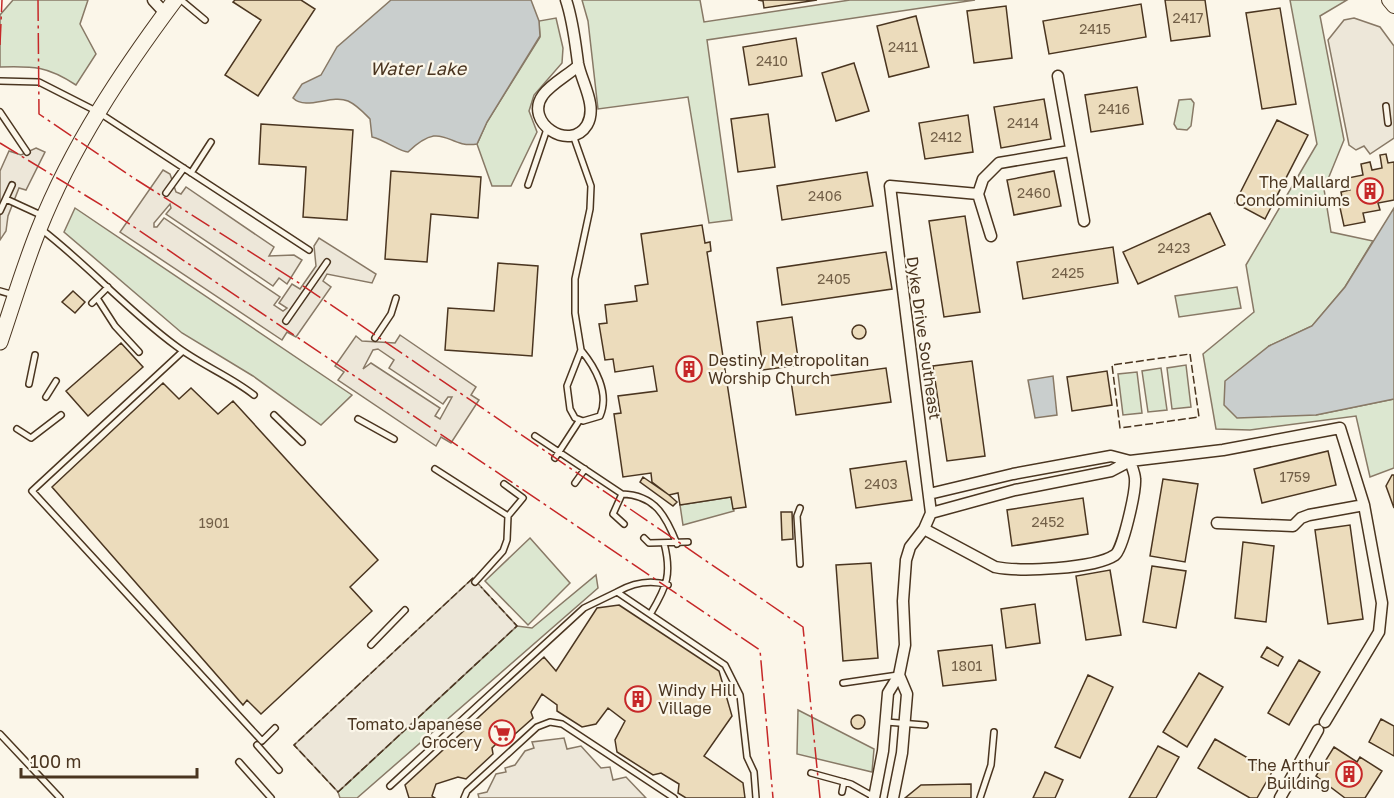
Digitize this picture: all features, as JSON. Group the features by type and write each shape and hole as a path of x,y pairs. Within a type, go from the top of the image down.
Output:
{"main road":[{"path":"0,342 42,223 98,112 131,58 175,0"}],"street":[{"path":"153,0 165,13"},
{"path":"566,0 573,20 578,66 590,114 586,125 573,135 557,135 547,129 540,119 540,100 544,93 578,66"},
{"path":"1389,0 1394,6"},
{"path":"1059,76 1070,151 1084,221"},
{"path":"991,236 978,194 983,179 999,163 1070,151"},
{"name":"Dyke Drive Southeast","path":"931,513 890,186 978,194"},
{"path":"875,798 880,774 888,693 899,675 905,645 903,601 906,560 910,547 924,530 931,513 1015,490 1111,471 1130,461 1223,450 1340,428 1364,506 1382,603 1382,618 1379,632 1280,798"},
{"path":"929,494 1012,474 1111,456 1130,461"},
{"path":"924,530 995,567 1007,569 1058,568 1108,558 1121,548 1135,480 1130,461"},
{"path":"1217,523 1293,526 1301,518 1309,515 1364,506"},
{"path":"893,798 907,694 899,675"}],"lane":[{"path":"181,0 205,20"},
{"path":"0,81 39,82 98,112 309,250"},
{"path":"1386,106 1388,123"},
{"path":"0,112 27,152"},
{"path":"528,185 547,129"},
{"path":"573,135 591,186 590,208 575,279 575,313 581,350 596,370 603,408 600,416 579,421"},
{"path":"191,172 211,142"},
{"path":"166,194 184,168"},
{"path":"0,211 12,185"},
{"path":"4,199 42,223 135,312 183,351 216,373 236,381 254,395"},
{"path":"286,321 327,262"},
{"path":"92,303 108,287"},
{"path":"0,291 15,296"},
{"path":"98,298 115,326 139,352"},
{"path":"375,338 391,314 396,298"},
{"path":"579,421 568,404 567,386 581,350"},
{"path":"183,351 32,491 262,741 275,728"},
{"path":"29,384 35,355"},
{"path":"46,397 56,381"},
{"path":"17,429 31,438 61,415"},
{"path":"274,415 302,442"},
{"path":"358,419 394,439"},
{"path":"555,458 579,421"},
{"path":"535,436 622,494 637,494 665,514 677,544"},
{"path":"435,469 508,516"},
{"path":"575,483 585,469"},
{"path":"475,582 503,551 507,540 508,516 522,498 504,484"},
{"path":"622,494 613,514 624,524"},
{"path":"800,508 797,516 800,564"},
{"path":"644,538 649,543 688,542"},
{"path":"651,613 668,585 668,558 664,543"},
{"path":"390,786 584,608 629,585 656,581 668,585"},
{"path":"617,592 725,665 740,695 747,756 754,772 756,798"},
{"path":"371,645 405,610"},
{"path":"843,683 899,675"},
{"path":"464,798 467,791 537,727 550,722 562,724 674,798"},
{"path":"886,722 925,725"},
{"path":"980,798 991,765 994,732"},
{"path":"0,734 60,798"},
{"path":"257,745 279,770"},
{"path":"239,762 272,798"},
{"path":"812,773 844,782 875,798"},
{"path":"842,792 844,782"}],"green space":[{"path":"13,0 88,0 80,24 96,54 76,85 57,74 40,68 0,67 0,15"},
{"path":"582,0 700,0 704,22 850,0 975,0 707,40 732,220 709,223 688,97 598,109 588,21"},
{"path":"1290,0 1347,0 1320,16 1344,140 1324,189 1331,232 1373,241 1345,287 1312,326 1269,346 1316,415 1394,399 1394,468 1370,477 1356,416 1250,430 1216,429 1203,354 1254,312 1246,265 1317,144"},
{"path":"556,18 563,48 562,63 534,95 529,111 537,132 511,186 492,186 477,144 487,122 540,37 539,21"},
{"path":"1191,99 1194,103 1191,126 1187,130 1177,129 1174,124 1179,100"},
{"path":"75,208 352,395 321,425 253,376 182,333 64,232"},
{"path":"1237,287 1241,308 1179,317 1175,296"},
{"path":"1186,365 1191,407 1172,409 1167,368"},
{"path":"1161,368 1167,410 1148,412 1142,371"},
{"path":"1137,372 1142,413 1123,415 1118,374"},
{"path":"731,497 734,511 683,525 680,505"},
{"path":"530,538 570,583 528,625 485,581"},
{"path":"596,575 598,588 357,798 340,798 338,792 517,626 532,628"},
{"path":"798,710 874,749 872,772 797,754"}],"shaded area":[{"path":"1354,18 1380,27 1394,46 1394,138 1370,154 1364,146 1356,150 1349,145 1328,40 1344,20"},
{"path":"36,148 45,152 26,190 19,188 8,216 6,231 0,240 0,171 9,151 21,155"},
{"path":"163,170 170,174 176,192 181,194 186,187 274,247 269,256 294,255 302,260 287,284 279,278 273,286 166,214 171,208 170,204 154,223 154,227 157,227 164,218 280,297 274,305 283,311 287,308 279,303 292,284 300,289 316,266 314,246 319,238 376,274 372,283 327,274 323,281 331,287 296,337 287,332 282,340 120,232"},
{"path":"400,335 476,387 471,395 479,400 451,443 441,437 436,446 338,380 344,372 335,366 356,336 362,341 395,343","holes":["378,349 394,360 389,368 443,404 448,397 452,397 440,419 435,416 440,408 371,363 363,369 373,350"]},
{"path":"473,578 517,626 338,792 294,745"},
{"path":"564,738 567,749 581,746 601,768 610,767 613,780 626,777 646,798 479,798 478,794 487,792 496,774 506,772 505,768 515,765 525,751 534,748 532,742"}],"water":[{"name":"Water Lake","path":"391,0 531,0 539,21 540,36 487,122 477,144 458,143 437,136 420,142 408,152 372,137 370,119 348,101 334,99 305,103 293,98 302,84 321,75 337,47"},
{"path":"1394,208 1394,399 1316,415 1237,418 1224,405 1225,381 1269,346 1312,326 1345,287"},
{"path":"1053,376 1057,415 1035,418 1028,380"}],"building":[{"path":"235,0 301,0 315,9 258,96 225,75 261,20 233,2"},
{"path":"758,0 817,0 764,8 763,1"},
{"path":"1165,0 1205,0 1210,36 1171,41"},
{"path":"1141,4 1146,37 1049,54 1043,21"},
{"path":"1006,6 1012,58 974,63 967,11"},
{"path":"1280,8 1296,104 1262,109 1246,13"},
{"path":"916,16 929,67 889,77 877,26"},
{"path":"796,38 802,76 749,85 743,47"},
{"path":"854,63 869,111 836,121 822,73"},
{"path":"1137,87 1143,124 1091,132 1085,95"},
{"path":"1044,99 1051,139 1001,148 994,107"},
{"path":"768,114 775,167 738,172 731,119"},
{"path":"968,115 973,152 925,159 919,123"},
{"path":"1277,120 1308,135 1265,219 1235,203"},
{"path":"261,124 353,130 347,220 303,217 306,167 259,164"},
{"name":"The Mallard Condominiums","path":"1386,154 1388,163 1394,162 1394,200 1378,203 1380,210 1363,213 1365,222 1344,226 1339,203 1343,202 1341,192 1350,190 1348,178 1363,175 1361,164 1370,162 1372,170 1382,168 1380,155"},
{"path":"391,171 481,177 478,218 431,214 427,262 385,259"},
{"path":"1054,171 1061,206 1014,215 1007,180"},
{"path":"867,172 873,206 782,220 777,186"},
{"path":"1210,213 1225,245 1138,284 1123,252"},
{"path":"965,216 980,312 944,317 929,221"},
{"name":"Destiny Metropolitan Worship Church","path":"702,225 705,243 710,242 711,251 707,252 746,507 733,509 731,497 680,505 678,493 669,495 652,482 651,473 623,477 614,414 621,413 618,396 657,391 653,366 615,372 613,359 605,360 599,324 607,323 605,305 637,301 635,286 648,284 641,234"},
{"path":"1113,247 1118,283 1023,299 1017,262"},
{"path":"886,252 892,289 782,305 777,268"},
{"path":"498,263 538,266 532,356 445,350 448,308 494,311"},
{"path":"73,291 85,302 75,313 62,302"},
{"path":"792,317 799,365 763,370 757,322"},
{"path":"859,325 864,327 866,332 864,337 859,339 854,337 852,332 854,327"},
{"path":"121,343 143,367 88,416 66,391"},
{"path":"972,361 985,456 947,461 933,366"},
{"path":"886,368 891,402 796,415 791,381"},
{"path":"1107,371 1112,405 1072,411 1067,377"},
{"path":"163,383 179,399 191,388 218,414 233,401 378,560 350,587 372,611 261,714 247,700 243,705 52,487"},
{"path":"1328,451 1336,485 1262,503 1254,469"},
{"path":"906,461 912,500 856,508 850,469"},
{"path":"1394,475 1394,508 1386,486"},
{"path":"643,477 677,502 673,506 640,482"},
{"path":"1163,479 1198,484 1185,562 1150,556"},
{"path":"1083,498 1088,534 1012,546 1007,510"},
{"path":"781,512 792,512 793,539 782,540"},
{"path":"1350,525 1363,619 1328,624 1315,530"},
{"path":"1243,542 1274,546 1266,622 1235,618"},
{"path":"871,563 878,658 843,661 836,565"},
{"path":"1152,566 1186,571 1176,628 1143,622"},
{"path":"1110,570 1121,635 1086,640 1076,576"},
{"path":"1035,604 1040,643 1006,648 1001,609"},
{"name":"Windy Hill Village","path":"619,605 719,671 732,716 704,756 743,783 745,798 686,798 678,793 679,784 661,773 653,775 617,752 615,740 625,721 608,708 596,724 582,727 557,711 557,705 542,694 531,712 533,718 505,743 498,742 492,748 493,754 466,779 458,777 436,784 432,796 435,798 409,798 405,785 544,657 556,671 597,608"},
{"path":"992,645 996,680 943,686 938,651"},
{"path":"1267,647 1283,657 1278,666 1261,657"},
{"path":"1299,660 1320,672 1289,725 1268,713"},
{"path":"1199,673 1223,687 1187,747 1163,732"},
{"path":"1088,675 1113,687 1080,758 1055,747"},
{"path":"858,715 863,717 865,722 863,727 858,729 853,727 851,722 853,717"},
{"path":"1381,719 1394,726 1394,756 1369,742"},
{"path":"1215,739 1272,772 1257,798 1250,798 1198,768"},
{"path":"1158,746 1179,757 1156,798 1129,798"},
{"name":"The Arthur Building","path":"1334,747 1357,762 1360,757 1382,771 1365,798 1345,798 1316,776"},
{"path":"1045,772 1063,780 1055,798 1033,798"},
{"path":"971,784 971,798 905,798 921,785"}],"fence":[{"path":"1190,354 1199,417 1120,428 1112,365 1190,354"},
{"path":"473,578 294,745 338,792 517,626 481,587"}],"power":[{"path":"0,45 2,0"},
{"path":"38,0 39,114 132,177 296,281 803,627 820,798"},
{"path":"0,143 106,208 760,650 773,798"}],"place":[{"name":"The Mallard Condominiums","path":"1370,191"},
{"name":"Destiny Metropolitan Worship Church","path":"689,369"},
{"name":"Windy Hill Village","path":"638,699"},
{"name":"Tomato Japanese Grocery","path":"502,733"},
{"name":"The Arthur Building","path":"1349,774"}]}
